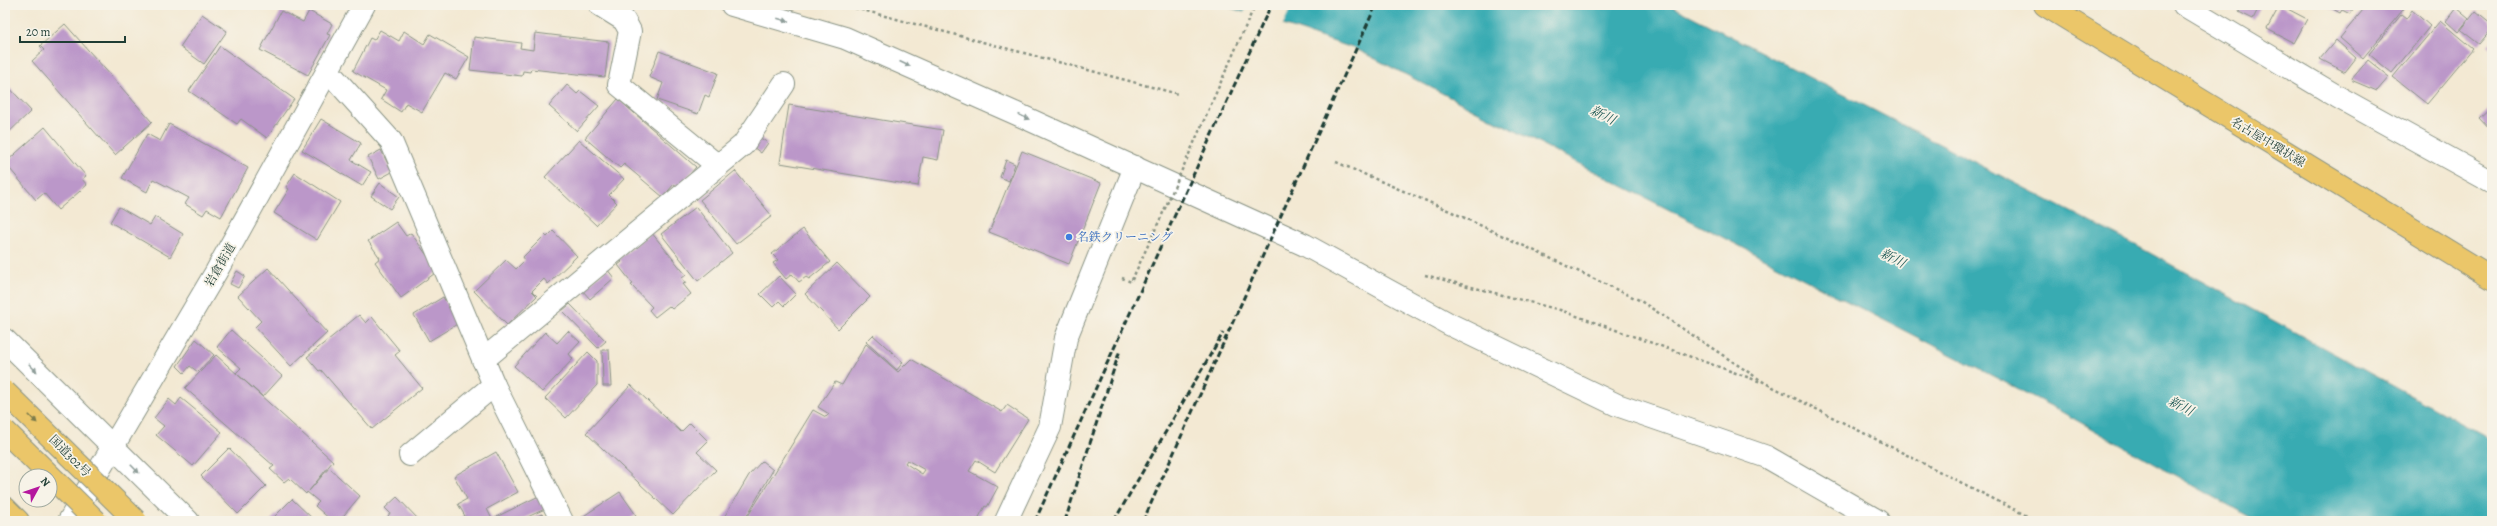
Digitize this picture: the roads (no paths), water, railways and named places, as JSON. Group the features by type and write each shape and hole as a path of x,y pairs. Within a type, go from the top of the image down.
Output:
{"main road":[{"name":"名古屋中環状線","path":"2045,5 2492,278"},
{"name":"国道302号","path":"5,392 136,521"},
{"path":"5,431 96,521"},
{"path":"5,508 18,521"}],"street":[{"name":"岩倉街道","path":"69,521 216,272 364,5"},
{"path":"600,5 624,20 630,31 619,85 718,166"},
{"path":"732,5 845,38 1134,167 1305,245 1449,324 1617,405 1767,457 1878,521"},
{"path":"2184,5 2338,98 2492,182"},
{"path":"328,71 391,141 494,385 562,521"},
{"path":"483,360 743,145 784,84"},
{"path":"1006,521 1050,427 1066,338 1134,167"},
{"path":"5,340 188,521"},
{"path":"410,455 494,385"}],"water":[{"name":"新川","path":"1222,5 1670,5 2137,246 2492,440 2492,521 2257,521 2051,406 1356,49"}],"railway":[{"path":"1035,521 1271,5"},
{"path":"1143,521 1376,5"},
{"path":"1114,521 1223,333"},
{"path":"1065,521 1120,350"}],"place":[{"name":"名鉄クリーニング","path":"1069,237"}]}
